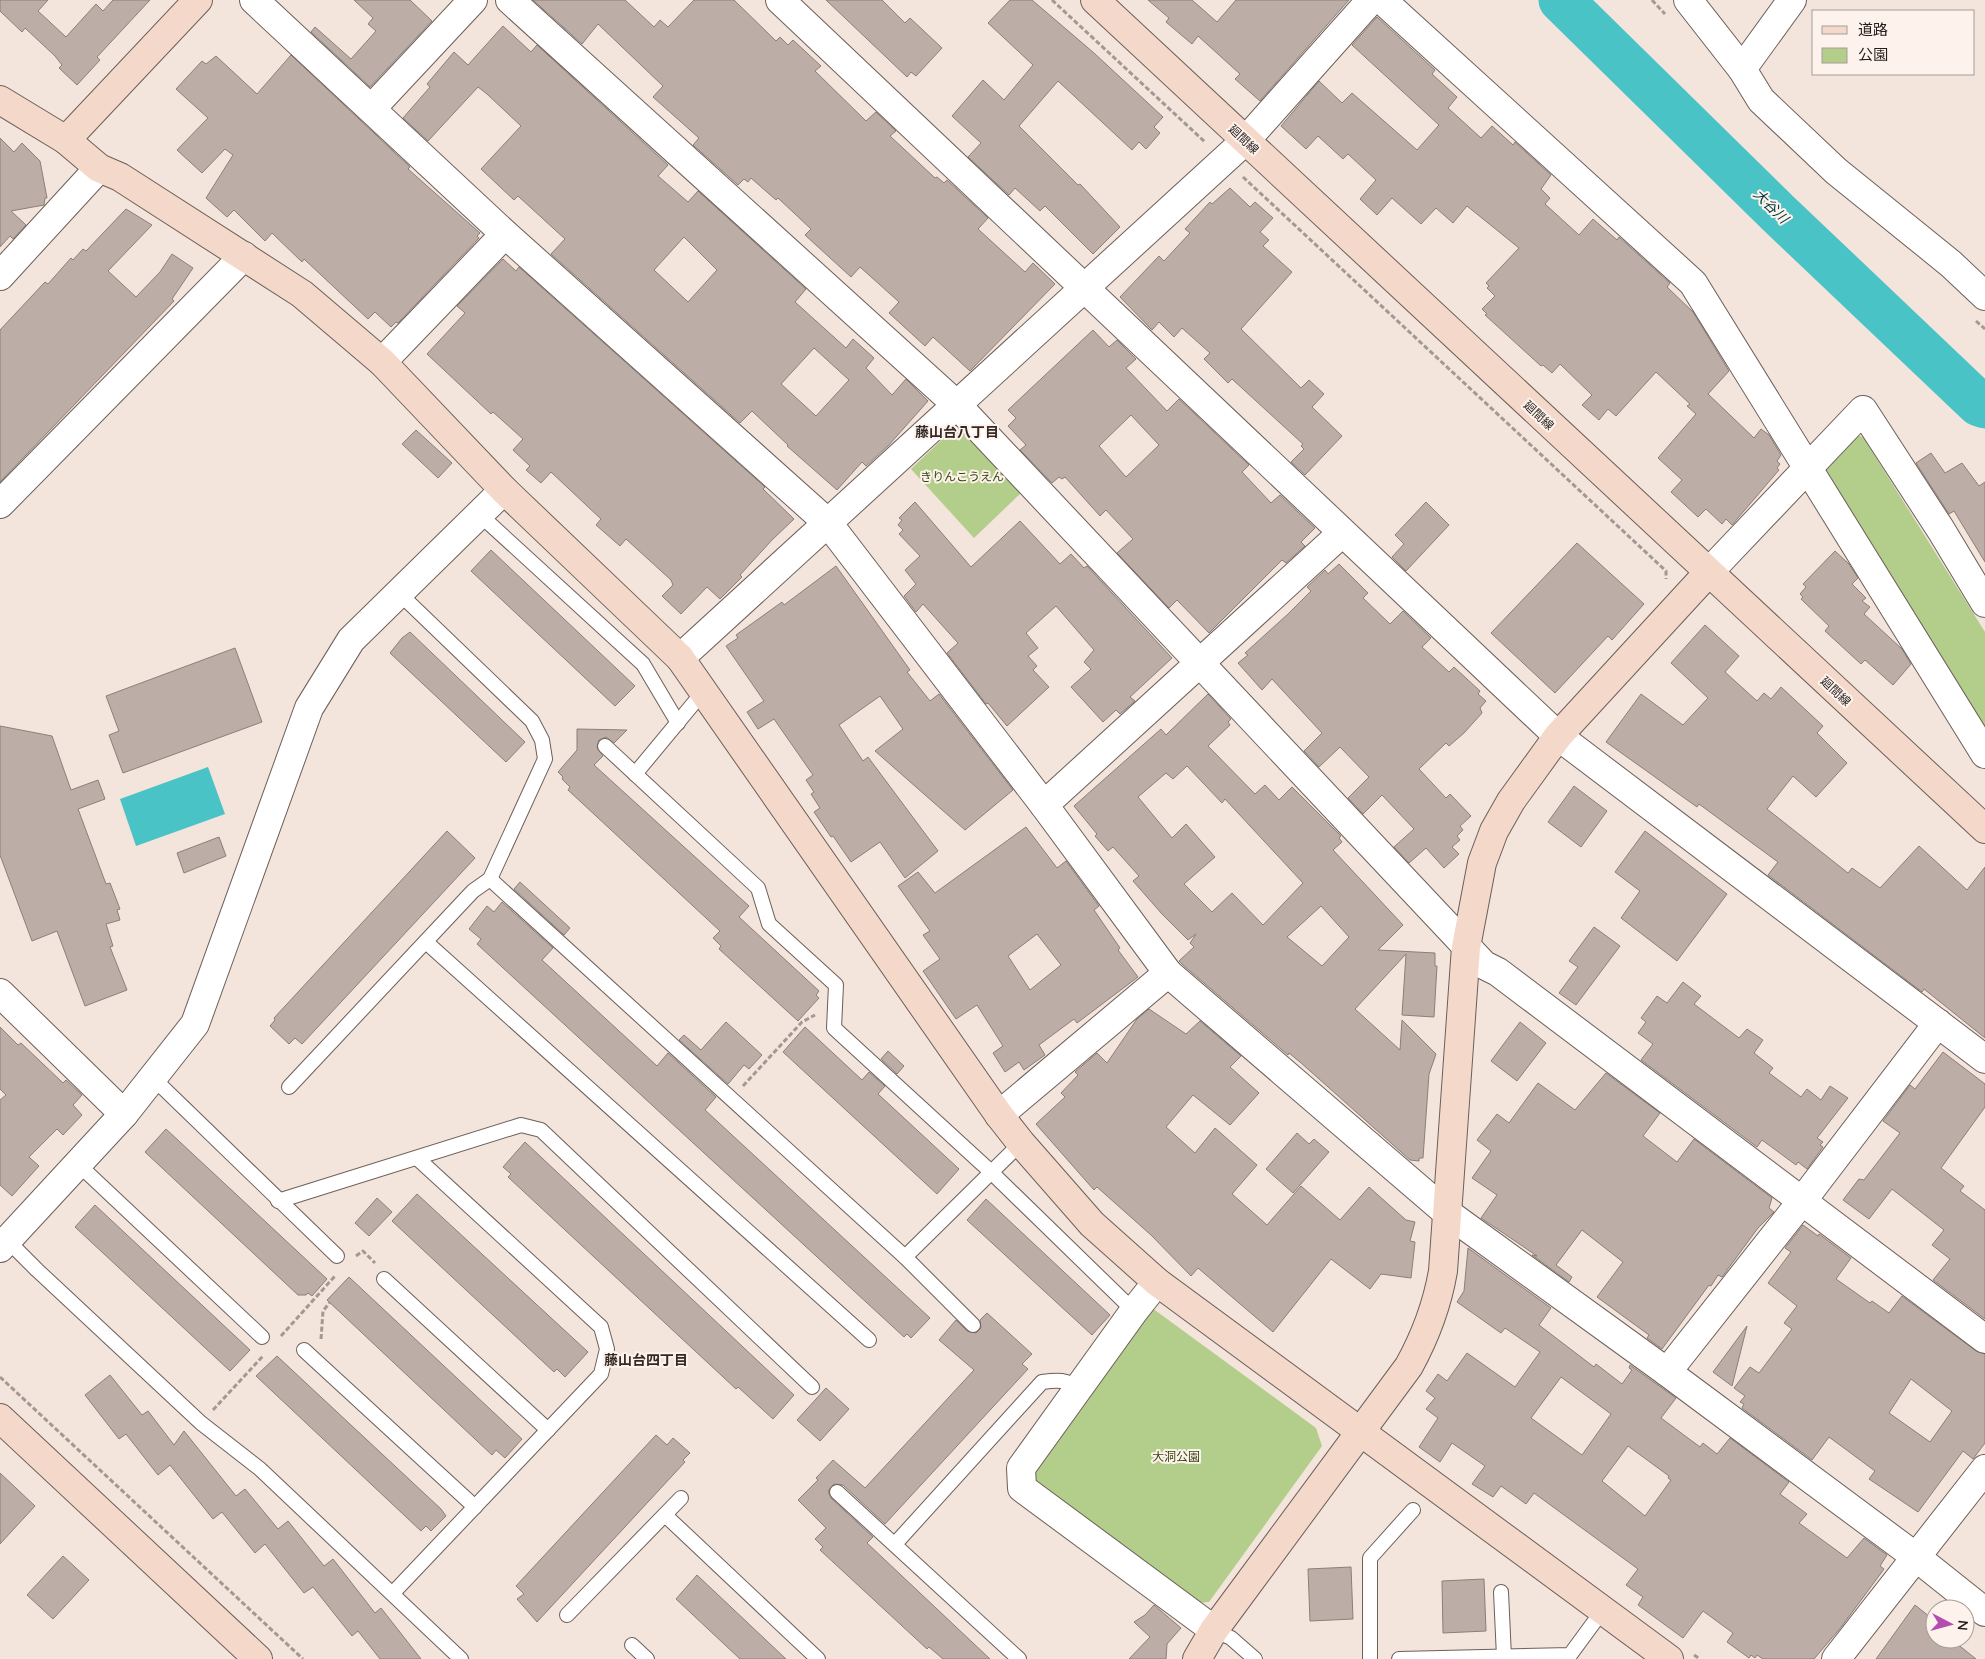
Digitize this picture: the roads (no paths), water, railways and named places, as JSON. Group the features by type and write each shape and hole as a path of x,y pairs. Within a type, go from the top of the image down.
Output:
{"street":[{"path":"66,140 198,0"},
{"path":"254,0 505,234 828,523 1044,805 1168,973 1446,1212 1667,1372 1916,1557 1985,1612"},
{"path":"372,108 474,0"},
{"path":"510,0 957,405 1484,965 1498,972 1985,1339"},
{"path":"780,0 1558,736 1985,1059"},
{"name":"廻間線","path":"1094,0 1708,573 1985,828"},
{"path":"680,658 1246,140 1371,0"},
{"path":"1382,0 1693,283 1985,754"},
{"path":"1688,0 1742,68 1761,100 1836,171 1951,264 1985,296"},
{"path":"1742,68 1792,0"},
{"path":"0,100 66,140 99,168 120,177 302,294 382,362 504,490 680,658 999,1115 1092,1224 1157,1282 1669,1659"},
{"path":"0,276 99,168"},
{"path":"382,362 505,234"},
{"path":"0,504 244,256"},
{"path":"1197,1659 1214,1630 1410,1366 1430,1323 1438,1300 1443,1272 1466,947 1482,863 1494,831 1512,801 1558,736 1807,467 1863,410 1941,530 1985,603"},
{"path":"2,1240 78,1164 124,1114 195,1024 309,708 351,640 504,490"},
{"path":"1044,805 1342,533"},
{"path":"999,1115 1168,973"},
{"path":"0,994 124,1114"},
{"path":"1667,1372 1802,1201 1938,1023"},
{"path":"1157,1282 1134,1310 1021,1468 1022,1488 1214,1630"},
{"path":"0,1418 258,1659"},
{"path":"1836,1659 1985,1469"}],"lane":[{"path":"480,514 643,664 678,722"},
{"path":"289,1087 473,891 490,879 545,759 542,740 532,722 399,592"},
{"path":"634,774 703,692"},
{"path":"605,746 758,888 769,924 836,985 834,1028 990,1171 1134,1310"},
{"path":"490,879 905,1257 973,1325"},
{"path":"426,942 869,1340"},
{"path":"153,1078 278,1201 343,1259"},
{"path":"278,1201 521,1125 541,1130 812,1387"},
{"path":"905,1257 990,1171 1021,1143"},
{"path":"392,1593 601,1374 607,1349 601,1327 417,1158"},
{"path":"78,1164 262,1336"},
{"path":"2,1240 37,1270 201,1423 260,1469 461,1659"},
{"path":"384,1279 548,1430"},
{"path":"306,1352 475,1507"},
{"path":"895,1544 1042,1382 1060,1379 1071,1383 1079,1389"},
{"path":"837,1492 1019,1659"},
{"path":"567,1615 681,1498"},
{"path":"1370,1659 1370,1558 1413,1510"},
{"path":"664,1515 818,1659"},
{"path":"1501,1592 1504,1657"},
{"path":"1399,1659 1570,1655 1602,1610"},
{"path":"1214,1630 1231,1638 1255,1659"},
{"path":"632,1645 647,1659"}],"water":[{"path":"208,767 225,814 136,846 120,799"}],"waterway":[{"name":"大谷川","path":"1561,0 1778,213 1979,404 1985,406"}],"district":[{"name":"藤山台八丁目","path":"957,432"},
{"name":"藤山台四丁目","path":"646,1360"}],"park label":[{"name":"きりんこうえん","path":"962,476"},
{"name":"大洞公園","path":"1176,1456"}]}
